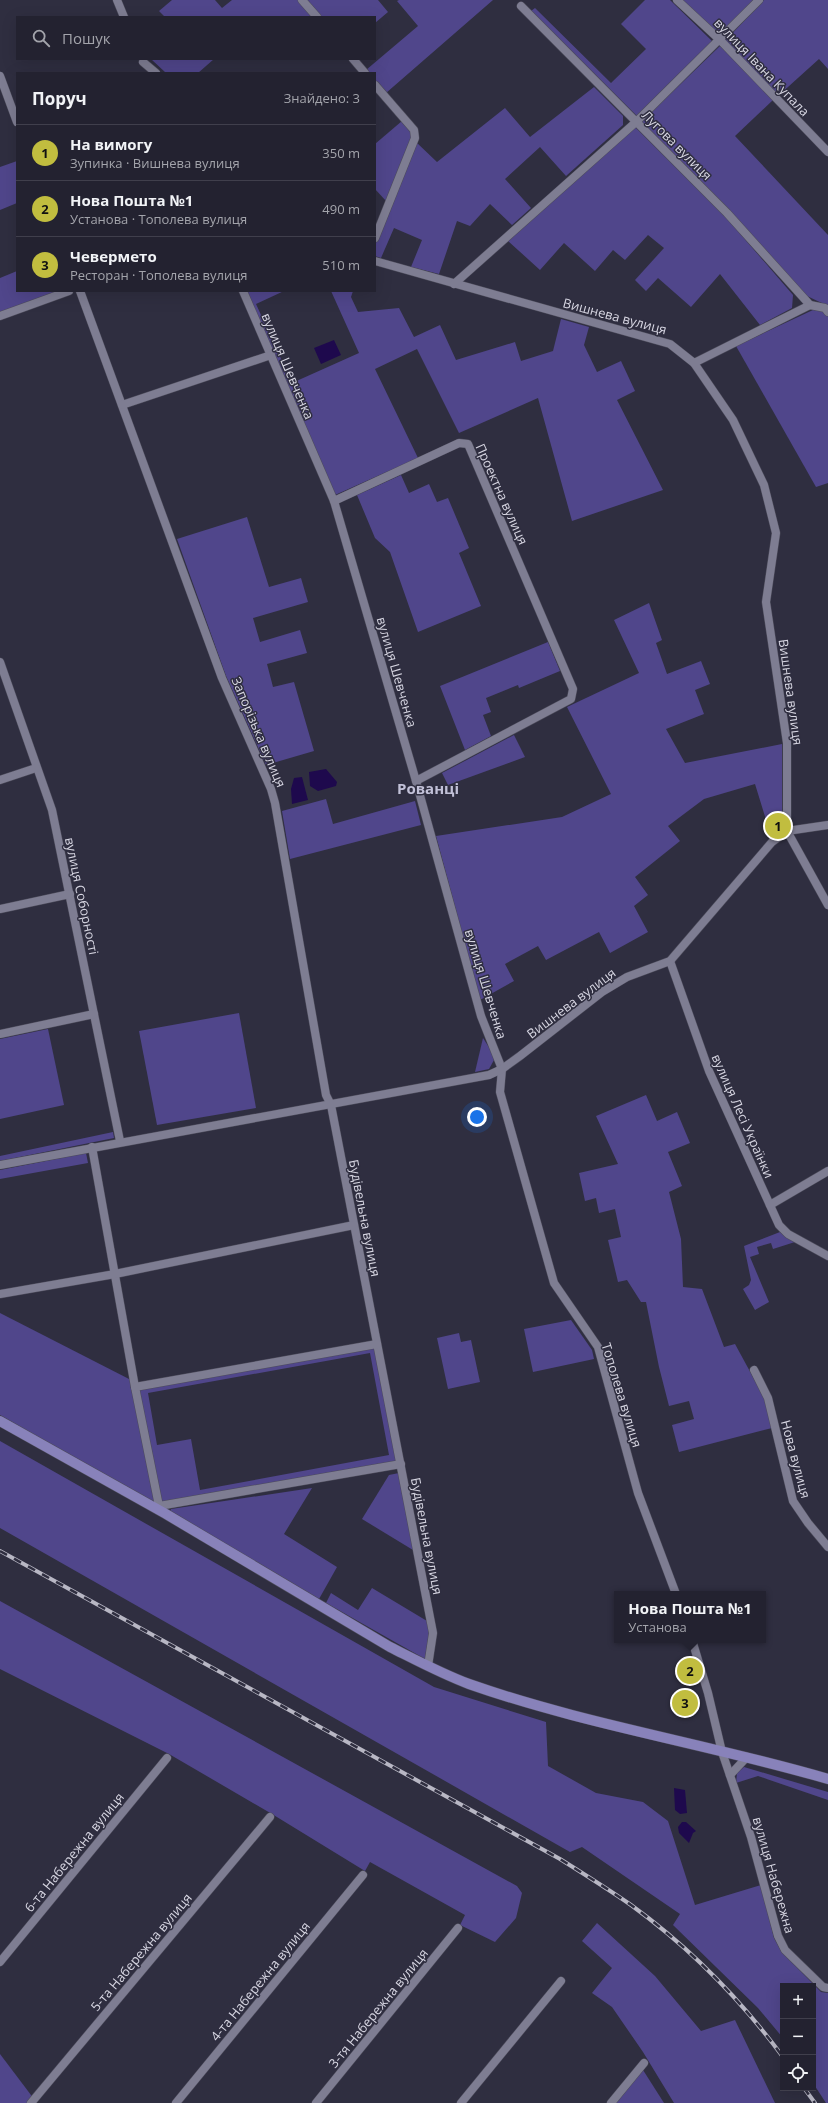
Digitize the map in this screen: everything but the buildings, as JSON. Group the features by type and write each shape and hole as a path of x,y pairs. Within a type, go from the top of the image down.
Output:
{"main road":[{"path":"0,1421 162,1510 390,1647 428,1666 468,1683 511,1697 617,1727 746,1757 828,1779"}],"street":[{"path":"117,0 124,16"},
{"path":"302,0 316,16"},
{"name":"вулиця Івана Купала","path":"677,0 720,40 828,152"},
{"path":"454,284 636,122 759,0"},
{"name":"Лугова вулиця","path":"521,6 727,213 810,306"},
{"path":"142,60 148,72"},
{"path":"142,60 155,72"},
{"path":"354,60 363,72"},
{"path":"0,76 16,119"},
{"path":"376,86 414,130 415,138 376,236"},
{"name":"Вишнева вулиця","path":"331,1105 489,1075 502,1070 602,992 627,977 670,961 772,842 787,831 787,743 766,602 776,532 764,485 736,426 694,363 670,344 376,261"},
{"path":"0,316 66,292"},
{"name":"Запорізька вулиця","path":"80,292 222,678 271,789 275,803 326,1095 331,1105"},
{"name":"вулиця Шевченка","path":"243,292 334,501 416,781 481,1016 502,1070"},
{"path":"694,363 810,306 825,308 828,312"},
{"path":"122,405 271,355"},
{"name":"Проектна вулиця","path":"334,501 459,443 468,444 573,689 571,699 416,781"},
{"name":"вулиця Соборності","path":"0,662 52,810 120,1142"},
{"path":"0,780 36,768"},
{"path":"828,825 787,831 828,905"},
{"path":"0,909 70,894"},
{"name":"вулиця Лесі Українки","path":"670,961 709,1072 779,1225 788,1234 828,1256"},
{"path":"0,1034 94,1014"},
{"name":"Тополева вулиця","path":"502,1070 500,1092 554,1283 598,1347 638,1493 675,1591"},
{"path":"0,1165 92,1147 331,1105"},
{"name":"Будівельна вулиця","path":"331,1105 433,1633 428,1666"},
{"path":"92,1147 135,1387 162,1510 401,1464"},
{"path":"770,1205 828,1172"},
{"path":"0,1294 115,1274 354,1225"},
{"path":"135,1387 377,1344"},
{"name":"Нова вулиця","path":"754,1370 768,1398 793,1501 808,1523 828,1547"},
{"path":"693,1643 708,1693 722,1752"},
{"name":"вулиця Набережна","path":"722,1752 751,1837 778,1936 785,1950 824,1987 828,1988"},
{"path":"730,1775 746,1757"},
{"name":"6-та Набережна вулиця","path":"0,1962 167,1758"},
{"name":"5-та Набережна вулиця","path":"31,2103 270,1817"},
{"name":"4-та Набережна вулиця","path":"176,2103 363,1875"},
{"name":"3-тя Набережна вулиця","path":"316,2103 458,1928"},
{"path":"461,2103 561,1981"},
{"path":"611,2103 644,2063"}],"shaded area":[{"path":"172,0 215,0 222,8 232,0 298,0 312,16 164,16 159,11"},
{"path":"306,0 378,0 388,12 376,22 376,16 319,16"},
{"path":"493,0 386,93 376,82 376,72 367,72 366,70 418,26 397,1"},
{"path":"645,0 670,0 712,41 638,117 531,11 535,8 611,83 646,49 621,24"},
{"path":"681,0 753,0 719,36"},
{"path":"764,0 828,0 828,69 819,59 778,96 725,41"},
{"path":"720,46 773,100 735,136 828,235 828,306 807,296 641,122"},
{"path":"152,60 213,60 199,72 165,72"},
{"path":"594,87 623,116 623,125 566,176 540,147 505,179 531,208 512,225 490,204 470,226 457,221 439,274 411,267 422,240 394,228 381,258 376,256 376,242 416,142 437,162 505,108 530,137"},
{"path":"402,121 411,131 412,138 386,201 376,190 376,143"},
{"path":"635,127 724,215 793,295 792,308 760,325 720,274 691,307 658,278 646,291 635,280 664,248 648,235 625,260 613,250 595,271 564,243 540,270 507,240"},
{"path":"16,161 16,203 0,210 0,167"},
{"path":"16,271 16,292 55,292 0,312 0,278"},
{"path":"246,292 282,292 256,304 292,383 359,353 331,292 353,292 351,297 358,312 399,308 414,337 440,325 456,360 515,342 521,361 553,351 561,319 589,327 584,345 597,372 621,361 635,391 617,400 663,490 572,521 538,398 459,433 417,349 375,369 418,458 335,495"},
{"path":"813,310 823,311 828,317 828,483 816,487 736,346"},
{"path":"334,340 341,355 321,364 314,348"},
{"path":"401,475 409,493 429,484 437,502 448,498 469,548 459,553 481,606 418,632 390,552 375,538 357,495"},
{"path":"247,517 269,587 301,578 308,602 253,618 260,642 300,630 307,653 267,664 273,687 294,682 314,751 266,765 226,676 177,539"},
{"path":"649,603 662,640 656,643 667,674 701,661 710,684 695,690 704,714 666,729 685,763 782,744 782,822 779,820 773,828 776,830 771,836 755,784 704,799 668,826 680,841 635,877 648,895 634,906 648,932 610,953 599,932 546,960 538,946 505,964 514,981 480,1000 436,836 562,817 611,794 567,707 639,673 614,620"},
{"path":"548,642 560,671 519,688 518,685 486,698 491,712 483,715 491,736 465,750 440,686"},
{"path":"514,735 525,757 448,785 442,773"},
{"path":"326,769 337,782 336,786 318,791 310,786 309,772"},
{"path":"302,777 308,800 292,804 291,789 294,778"},
{"path":"326,799 333,824 415,801 421,825 290,859 282,811"},
{"path":"239,1013 256,1108 157,1125 139,1031"},
{"path":"48,1029 64,1105 0,1119 0,1039"},
{"path":"483,1038 492,1052 494,1060 489,1069 475,1072"},
{"path":"646,1095 657,1121 677,1112 690,1143 668,1152 682,1186 669,1192 681,1239 683,1287 702,1289 724,1347 735,1344 765,1399 772,1428 679,1452 672,1425 694,1419 689,1401 669,1406 659,1367 646,1302 641,1302 627,1280 618,1282 608,1240 621,1237 615,1209 599,1213 596,1198 585,1201 579,1173 618,1164 596,1116"},
{"path":"113,1132 114,1138 0,1161 0,1156"},
{"path":"86,1153 88,1163 0,1179 0,1170"},
{"path":"780,1232 795,1242 773,1249 771,1243 757,1247 759,1254 750,1257 769,1302 755,1310 743,1289 749,1285 751,1280 744,1246"},
{"path":"0,1313 131,1380 156,1506 0,1415"},
{"path":"571,1320 592,1350 594,1359 533,1372 524,1329"},
{"path":"459,1333 461,1342 471,1340 480,1382 448,1389 437,1338"},
{"path":"375,1347 397,1461 161,1502 138,1389","holes":["370,1353 389,1455 200,1490 191,1439 157,1445 148,1393"]},
{"path":"0,1441 434,1687 546,1722 548,1766 596,1793 643,1802 668,1821 695,1905 761,1885 774,1938 781,1951 812,1983 780,1983 780,2034 758,2008 673,1925 680,1914 582,1847 570,1852 0,1528"},
{"path":"399,1473 413,1550 362,1519 389,1475"},
{"path":"312,1488 284,1534 337,1567 319,1599 169,1514 171,1509"},
{"path":"372,1588 427,1621 429,1633 425,1659 326,1603 331,1593 358,1610"},
{"path":"0,1601 517,1886 522,1893 516,1918 495,1942 460,1925 465,1915 370,1862 365,1871 272,1814 169,1754 0,1669"},
{"path":"744,1767 828,1792 828,1800 758,1776 736,1783 737,1773"},
{"path":"674,1788 685,1790 687,1813 680,1814 675,1810"},
{"path":"682,1822 686,1822 696,1831 693,1833 689,1843 679,1833 678,1827"},
{"path":"597,1923 655,1976 701,2031 735,2020 775,2103 674,2103 643,2052 612,2007 592,1993 612,1968 582,1941"},
{"path":"816,1987 821,1992 828,1993 828,2103 826,2103 816,2088"},
{"path":"0,2054 37,2103 0,2103"},
{"path":"643,2070 664,2103 616,2103"}],"railway":[{"path":"0,1551 560,1859 596,1882 652,1921 694,1957 750,2015 781,2055"},
{"path":"806,2091 815,2103"}],"place":[{"name":"На вимогу","path":"778,826"},
{"name":"Нова Пошта №1","path":"690,1671"},
{"name":"Чевермето","path":"685,1703"}],"district":[{"name":"Рованці","path":"428,788"}]}
